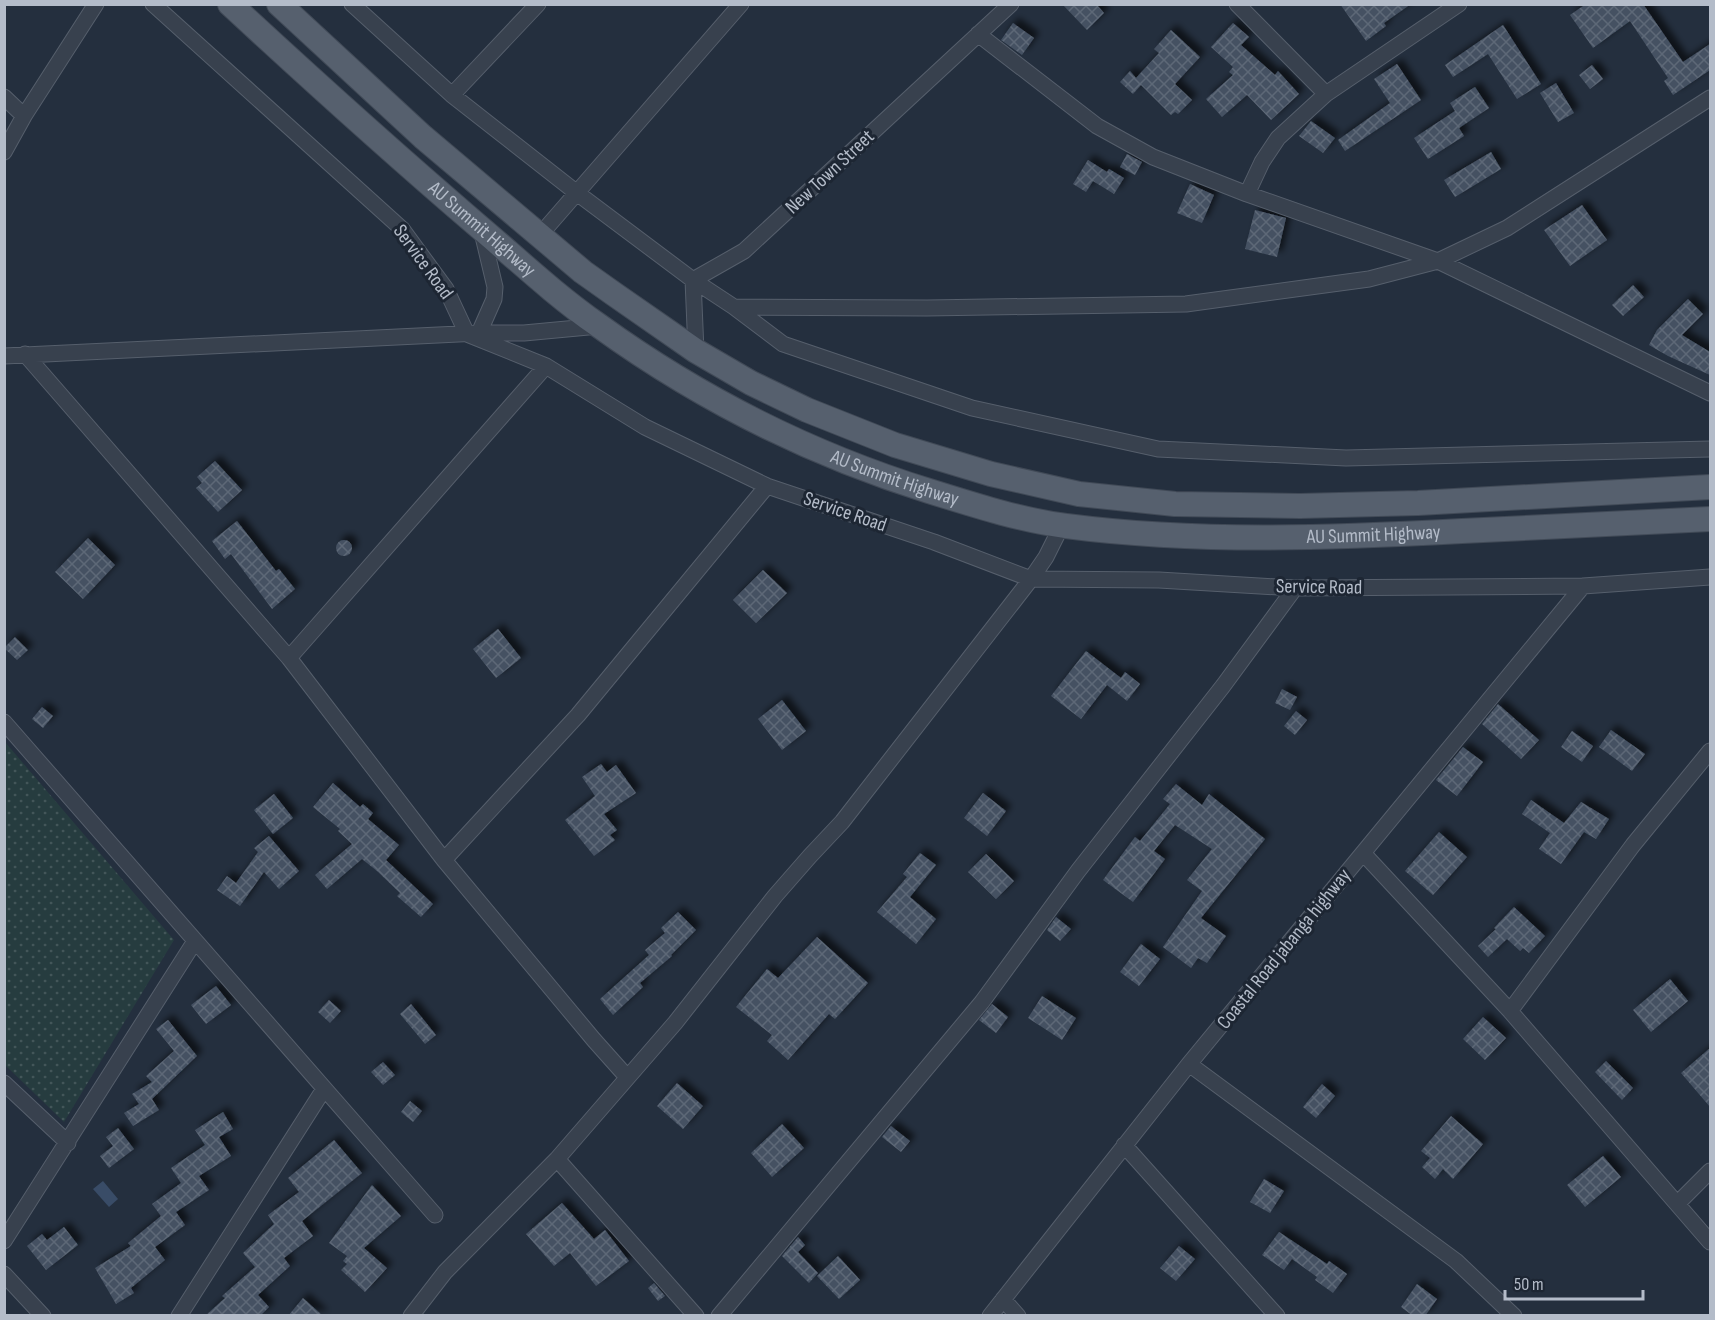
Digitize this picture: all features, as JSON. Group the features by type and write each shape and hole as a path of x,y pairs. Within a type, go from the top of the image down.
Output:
{"main road":[{"name":"AU Summit Highway","path":"230,4 403,162 548,287 598,326 738,413 795,441 885,477 985,508 1062,525 1172,536 1295,538 1710,519"},
{"name":"AU Summit Highway","path":"279,4 423,137 583,272 696,351 751,383 807,410 896,445 991,474 1079,494 1175,504 1300,506 1418,503 1710,487"}],"street":[{"path":"4,152 24,116 96,4"},
{"name":"Service Road","path":"153,4 402,229 446,289 473,333 546,366 645,427 767,486 934,542 1031,579 1159,579 1295,588 1583,586 1710,577"},
{"path":"352,4 452,95 577,194 783,344 972,408 1158,448 1346,458 1710,449"},
{"path":"452,95 538,4"},
{"path":"540,235 741,4"},
{"name":"New Town Street","path":"693,280 744,251 1011,4"},
{"path":"1237,4 1326,94"},
{"path":"1247,194 1262,162 1278,138 1326,94 1459,4"},
{"path":"978,34 1096,126 1153,157 1247,194 1438,261 1710,393"},
{"path":"4,97 24,116"},
{"path":"734,307 927,308 1186,304 1369,279 1438,261 1507,228 1710,98"},
{"path":"473,333 494,299 495,287 481,228"},
{"path":"693,280 696,351"},
{"path":"4,356 473,333 524,333 598,326"},
{"path":"25,354 289,658 444,860 627,1077"},
{"path":"289,658 546,366"},
{"path":"444,860 578,715 767,486"},
{"path":"411,1316 445,1272 557,1159 675,1023 775,896 843,822 1031,579 1062,525"},
{"name":"Coastal Road jabanga highway","path":"990,1316 1189,1064 1583,586"},
{"path":"719,1316 982,1002 1078,871 1223,686 1295,588"},
{"path":"4,722 435,1215"},
{"path":"1510,1011 1634,845 1710,753"},
{"path":"1363,853 1510,1011 1710,1242"},
{"path":"4,1241 195,941"},
{"path":"1189,1064 1456,1261 1514,1316"},
{"path":"4,1083 68,1143"},
{"path":"179,1316 324,1089"},
{"path":"1124,1146 1277,1316"},
{"path":"557,1159 696,1316"},
{"path":"1677,1204 1710,1171"},
{"path":"4,1274 43,1316"},
{"path":"1003,1299 1018,1316"}],"green space":[{"path":"5,742 174,940 64,1122 5,1065"}],"water":[{"path":"103,1181 118,1199 109,1207 93,1189"}],"building":[{"path":"1062,4 1096,4 1104,13 1087,30"},
{"path":"1340,4 1411,4 1384,23 1386,26 1366,41"},
{"path":"1586,4 1643,4 1683,62 1710,44 1710,70 1673,95 1664,81 1668,78 1630,21 1593,48 1570,15"},
{"path":"1013,23 1034,38 1022,55 1001,40"},
{"path":"1233,23 1249,37 1241,45 1275,75 1278,71 1299,94 1271,120 1247,95 1222,117 1206,99 1233,75 1229,72 1233,67 1211,47"},
{"path":"1503,25 1541,84 1517,99 1488,54 1453,77 1445,65"},
{"path":"1171,30 1200,57 1175,84 1192,100 1178,114 1175,112 1171,115 1141,85 1133,94 1120,82 1130,71 1136,78 1159,53 1154,49"},
{"path":"1397,64 1421,100 1345,151 1338,140 1390,103 1374,79"},
{"path":"1592,65 1603,79 1590,89 1579,75"},
{"path":"1556,83 1574,113 1558,122 1540,93"},
{"path":"1475,87 1489,108 1459,128 1464,136 1428,159 1414,138 1455,111 1450,103"},
{"path":"1311,121 1335,138 1323,153 1299,136"},
{"path":"1491,152 1501,169 1455,197 1444,180"},
{"path":"1127,154 1142,162 1135,175 1120,167"},
{"path":"1088,160 1107,172 1109,169 1124,178 1114,194 1093,181 1086,192 1073,184"},
{"path":"1190,184 1214,195 1202,223 1177,213"},
{"path":"1582,205 1607,240 1570,266 1544,230"},
{"path":"1255,210 1286,218 1277,257 1245,249"},
{"path":"1633,285 1644,297 1623,316 1612,305"},
{"path":"1688,299 1703,314 1682,335 1710,352 1710,375 1649,345 1657,330"},
{"path":"215,461 242,490 218,512 196,488 202,483 197,477"},
{"path":"237,521 276,571 279,569 295,589 272,609 231,554 225,559 212,541"},
{"path":"88,538 115,565 83,599 55,572"},
{"path":"341,540 347,540 352,548 350,554 341,556 336,551 336,545"},
{"path":"763,570 787,593 756,623 733,600"},
{"path":"498,629 521,658 496,678 473,649"},
{"path":"15,637 28,650 17,660 4,648"},
{"path":"1086,651 1121,678 1125,672 1140,684 1127,701 1107,685 1081,719 1051,696"},
{"path":"1282,689 1297,697 1290,710 1275,703"},
{"path":"782,700 806,731 782,750 758,719"},
{"path":"1498,704 1539,740 1521,759 1482,724"},
{"path":"42,707 53,716 43,728 32,719"},
{"path":"1296,711 1307,720 1295,735 1284,726"},
{"path":"1611,730 1645,754 1632,771 1599,747"},
{"path":"1572,731 1593,746 1582,762 1561,747"},
{"path":"1463,747 1483,762 1457,796 1436,780"},
{"path":"601,764 607,772 616,765 636,793 604,814 617,830 610,835 615,840 594,856 565,820 595,796 582,777"},
{"path":"333,783 360,807 363,804 373,813 368,819 399,845 386,860 433,904 421,917 397,896 400,893 362,859 327,889 315,875 352,844 338,831 340,829 313,807"},
{"path":"1176,784 1202,805 1209,794 1265,839 1201,918 1226,936 1207,963 1198,958 1191,968 1163,947 1202,891 1187,880 1212,849 1175,825 1154,851 1165,859 1133,902 1103,880 1135,837 1140,841 1170,804 1163,799"},
{"path":"983,793 1006,811 987,836 964,818"},
{"path":"274,794 293,818 273,834 254,810"},
{"path":"1531,800 1564,823 1581,802 1609,819 1596,839 1584,832 1561,864 1539,849 1550,833 1522,814"},
{"path":"1439,832 1467,857 1433,895 1405,871"},
{"path":"269,836 299,871 279,889 264,872 240,906 217,890 227,876 236,883 258,852 254,848"},
{"path":"920,853 936,865 910,897 936,919 916,944 877,912 907,877 903,874"},
{"path":"986,854 1014,881 996,899 968,872"},
{"path":"1514,907 1545,936 1529,953 1523,948 1520,951 1507,939 1488,957 1478,946"},
{"path":"678,912 696,930 672,956 640,983 643,987 613,1015 600,999 649,955 645,950 665,933 661,928"},
{"path":"1056,917 1071,929 1060,941 1047,930"},
{"path":"817,937 868,983 835,1019 829,1014 788,1060 767,1041 772,1035 736,1007 767,969 778,978"},
{"path":"1141,944 1160,959 1139,986 1120,972"},
{"path":"1670,979 1688,1001 1651,1032 1633,1010"},
{"path":"216,986 231,1005 206,1024 191,1005"},
{"path":"1042,996 1076,1018 1062,1040 1028,1018"},
{"path":"329,1000 341,1011 330,1023 318,1012"},
{"path":"411,1004 436,1035 425,1044 400,1014"},
{"path":"992,1004 1008,1017 996,1033 979,1020"},
{"path":"1483,1017 1506,1038 1485,1060 1463,1039"},
{"path":"168,1020 197,1056 152,1099 159,1110 133,1126 124,1113 139,1104 132,1094 152,1082 146,1076 174,1051 156,1029"},
{"path":"1710,1048 1710,1107 1681,1073"},
{"path":"1606,1061 1633,1088 1622,1100 1595,1072"},
{"path":"383,1062 395,1075 383,1085 371,1072"},
{"path":"677,1083 703,1106 683,1129 657,1106"},
{"path":"1322,1084 1335,1096 1316,1118 1303,1107"},
{"path":"410,1101 422,1111 413,1122 401,1112"},
{"path":"223,1112 233,1129 219,1137 231,1156 199,1176 209,1190 176,1212 185,1225 155,1247 165,1260 131,1288 134,1293 116,1304 95,1268 131,1246 128,1243 161,1216 152,1204 181,1183 171,1168 205,1145 195,1130"},
{"path":"1451,1116 1483,1144 1453,1179 1443,1169 1435,1179 1422,1167 1430,1158 1421,1151"},
{"path":"782,1124 804,1148 772,1177 751,1153"},
{"path":"891,1126 910,1141 901,1152 882,1137"},
{"path":"118,1128 134,1149 109,1168 100,1156 113,1146 106,1137"},
{"path":"334,1140 362,1173 302,1221 313,1236 284,1258 290,1266 258,1295 269,1307 260,1316 205,1316 225,1298 222,1296 255,1267 243,1253 274,1224 268,1215 299,1192 288,1178"},
{"path":"1603,1156 1621,1177 1585,1207 1567,1185"},
{"path":"1264,1179 1284,1191 1270,1213 1250,1202"},
{"path":"372,1185 401,1216 364,1248 387,1268 365,1292 341,1270 347,1264 343,1261 347,1256 329,1243"},
{"path":"562,1203 594,1239 605,1230 629,1261 596,1286 570,1253 554,1266 526,1234"},
{"path":"64,1227 78,1245 46,1270 27,1246 42,1234 47,1240"},
{"path":"1279,1232 1327,1264 1329,1261 1347,1274 1333,1293 1315,1280 1317,1277 1292,1259 1284,1270 1262,1255"},
{"path":"798,1237 805,1245 798,1252 818,1273 809,1283 782,1256"},
{"path":"1179,1246 1195,1259 1176,1281 1160,1268"},
{"path":"838,1256 860,1280 839,1299 817,1276"},
{"path":"654,1283 665,1296 658,1301 648,1288"},
{"path":"1417,1284 1437,1299 1425,1316 1413,1316 1401,1307"},
{"path":"303,1298 323,1316 288,1316"}]}
